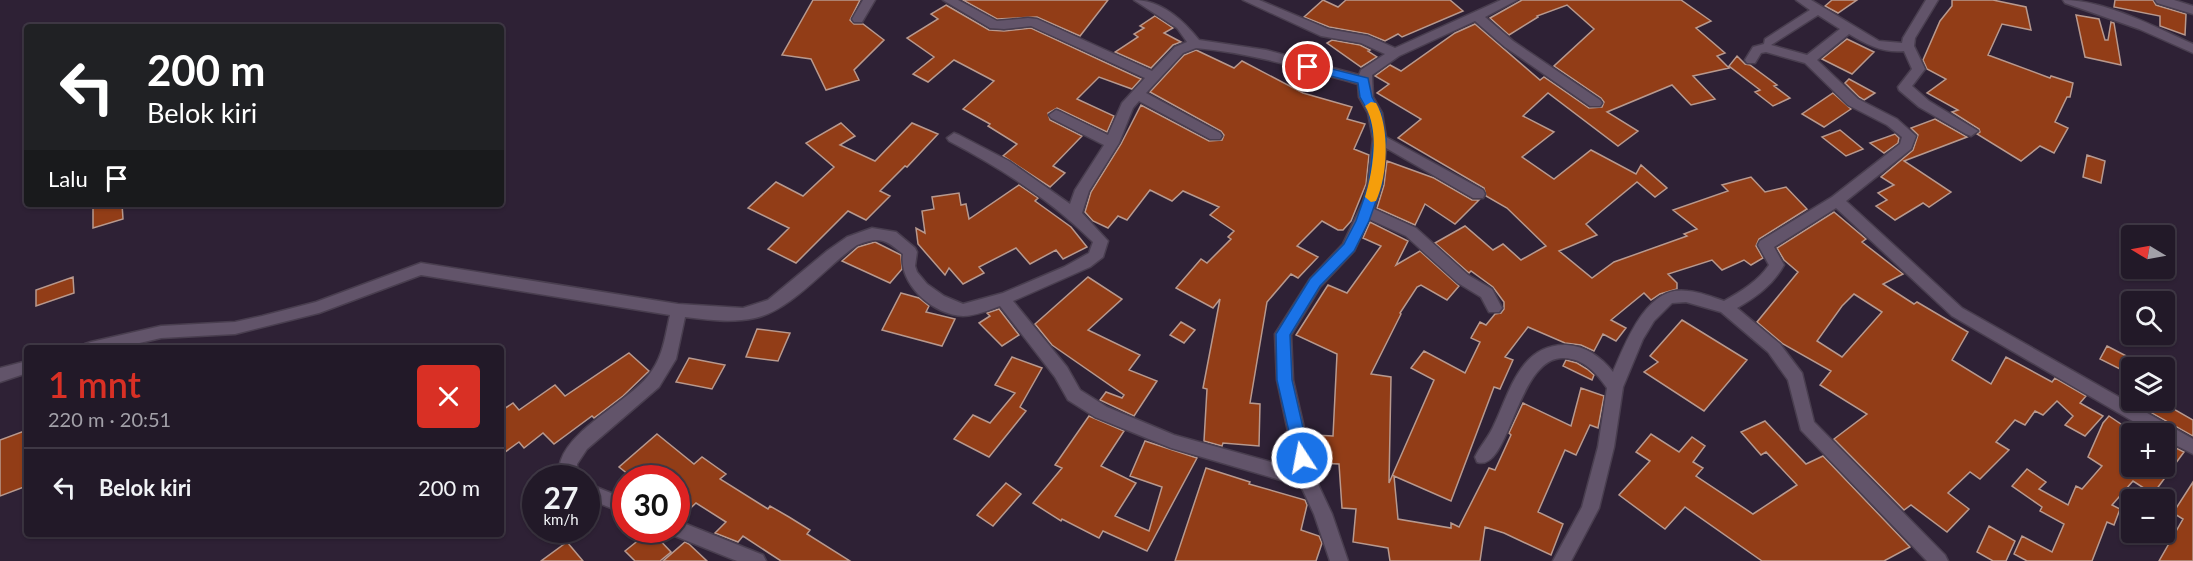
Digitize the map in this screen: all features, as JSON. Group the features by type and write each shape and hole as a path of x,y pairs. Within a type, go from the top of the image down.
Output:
{"street":[{"path":"858,19 869,0"},
{"path":"950,0 994,25 1002,27 1027,21 1033,22 1154,77"},
{"path":"1140,0 1181,25 1195,44"},
{"path":"1249,0 1325,33 1364,39 1395,53"},
{"path":"1339,561 1323,514 1306,480 1285,380 1283,334 1315,283 1349,247 1366,211 1375,184 1380,139 1375,113 1366,97 1364,81 1366,73 1395,53 1511,0"},
{"path":"1802,0 1881,47 1893,49 1908,46"},
{"path":"1932,0 1910,38 1908,46 1919,69 1904,87 1924,104 1971,131"},
{"path":"2069,0 2143,26 2193,49"},
{"path":"2161,0 2193,10"},
{"path":"1769,42 1818,10"},
{"path":"1477,16 1509,44 1595,103"},
{"path":"1809,60 1849,28"},
{"path":"1074,214 1082,190 1112,143 1128,106 1179,50 1195,44 1230,46 1364,81"},
{"path":"1726,307 1750,294 1768,280 1777,265 1765,244 1837,201 1906,146 1909,136 1892,122 1853,102 1809,60 1761,48 1751,60"},
{"path":"1137,94 1215,136"},
{"path":"1056,115 1112,143"},
{"path":"104,345 161,332 235,328 262,322 319,307 421,269 679,310 742,315 759,312 780,300 813,270 857,238 869,233 882,232 904,245 910,252 908,267 914,279 939,301 952,308 965,310 981,307 1059,275 1094,258 1100,251 1101,241 1074,214 1004,164 954,138"},
{"path":"1380,139 1478,195"},
{"path":"1837,201 1957,312 2193,447"},
{"path":"1366,211 1411,232 1463,279 1486,293 1494,308"},
{"path":"1562,561 1590,508 1606,447 1614,387 1636,336 1649,317 1668,298 1686,296 1726,307 1774,348 1796,378 1807,425 1939,561"},
{"path":"1002,298 1062,372 1074,395 1101,412 1171,441 1306,480"},
{"path":"568,465 581,444 653,382 668,359 679,310"},
{"path":"1483,457 1499,432 1524,374 1545,354 1560,350 1592,359 1606,372 1614,387"},
{"path":"0,375 24,368"},
{"path":"690,534 745,559"}],"building":[{"path":"813,0 860,0 850,20 854,24 863,24 884,40 854,70 859,80 826,90 811,59 782,55"},
{"path":"963,0 1108,0 1080,36 1037,17 997,19"},
{"path":"1323,0 1338,7 1346,0 1450,0 1463,11 1402,37 1398,34 1385,41 1368,34 1329,27 1304,17"},
{"path":"1522,0 1681,0 1711,21 1696,28 1725,53 1717,56 1729,68 1693,76 1715,99 1691,105 1672,85 1607,112 1638,131 1618,146 1548,93 1523,116 1554,132 1522,157 1554,179 1591,150 1636,174 1641,165 1667,188 1655,197 1637,182 1586,224 1597,235 1559,251 1592,278 1614,262 1687,236 1684,234 1697,229 1673,210 1728,191 1722,185 1751,177 1765,192 1786,187 1807,209 1759,239 1756,246 1763,258 1751,265 1744,260 1722,270 1712,260 1668,274 1677,283 1677,289 1660,294 1651,300 1644,293 1611,320 1626,328 1616,341 1603,334 1594,351 1581,345 1565,343 1528,327 1505,357 1513,360 1500,389 1494,387 1451,501 1394,476 1398,519 1451,528 1451,523 1459,527 1489,468 1495,470 1523,403 1571,426 1581,388 1604,396 1598,428 1590,425 1576,455 1565,450 1538,512 1563,524 1551,555 1504,533 1485,527 1480,561 1390,561 1388,548 1353,542 1356,509 1342,508 1339,464 1316,463 1315,435 1333,436 1337,354 1296,335 1328,285 1347,293 1381,246 1363,238 1370,222 1408,241 1396,265 1420,251 1459,286 1447,300 1421,285 1417,287 1400,313 1371,374 1391,377 1389,483 1434,380 1411,368 1424,351 1465,373 1480,342 1471,338 1480,322 1486,325 1495,314 1501,313 1504,309 1504,302 1493,287 1471,271 1469,273 1435,243 1465,226 1493,250 1503,244 1521,260 1546,246 1507,208 1486,196 1484,188 1398,138 1421,119 1377,93 1389,84 1375,76 1390,65 1401,71 1455,33 1475,24 1540,80 1544,77 1589,108 1602,107 1604,102 1601,98 1554,66 1594,29 1567,5 1537,16 1509,35 1490,18"},
{"path":"1832,0 1857,0 1838,13 1825,6"},
{"path":"1952,0 1993,0 2026,7 2031,30 2002,24 1988,55 2050,78 2051,76 2073,83 2070,97 2067,97 2055,122 2068,128 2054,153 2040,146 2021,161 1977,134 1980,132 1979,129 1952,112 1958,110 1927,93 1946,79 1927,69 1923,60 1940,21 1952,6"},
{"path":"2115,0 2153,0 2156,5 2186,14 2185,35 2160,26 2160,16 2114,7"},
{"path":"946,5 989,30 1031,28 1141,79 1132,89 1099,77 1077,99 1114,116 1107,132 1057,108 1048,113 1050,120 1082,136 1053,166 1065,173 1050,187 1003,156 1017,144 988,126 990,124 963,109 994,81 954,60 928,82 913,74 934,57 907,38 938,19 931,14"},
{"path":"2076,15 2099,19 2105,40 2108,40 2111,22 2114,23 2121,65 2085,57"},
{"path":"1155,16 1173,28 1164,33 1181,42 1173,45 1151,68 1115,52 1138,37 1134,34 1144,28 1140,26"},
{"path":"1847,39 1874,52 1852,74 1822,59"},
{"path":"1332,40 1360,45 1377,57 1361,67 1327,43"},
{"path":"1196,50 1234,68 1242,61 1303,93 1352,107 1347,119 1365,124 1354,149 1369,155 1366,184 1351,221 1343,230 1338,230 1322,221 1297,246 1318,257 1298,278 1291,274 1267,302 1250,403 1260,404 1259,446 1223,443 1222,446 1204,441 1207,389 1203,388 1220,299 1213,308 1176,288 1201,259 1207,263 1231,239 1228,237 1234,231 1210,215 1219,207 1183,191 1172,201 1150,190 1127,220 1118,216 1108,228 1093,221 1085,212 1091,192 1121,144 1141,105 1209,141 1222,140 1224,135 1221,131 1150,92 1184,55"},
{"path":"1737,56 1777,85 1774,86 1790,98 1773,106 1755,92 1760,90 1729,66"},
{"path":"1849,79 1875,93 1864,100 1845,83"},
{"path":"1833,93 1851,109 1824,127 1802,114"},
{"path":"1935,119 1967,137 1904,161 1951,192 1929,207 1923,203 1895,220 1876,206 1887,200 1878,193 1894,185 1881,177 1913,150 1918,135 1911,128"},
{"path":"841,123 855,136 840,145 875,161 912,123 938,134 907,167 905,166 880,191 890,196 866,220 848,211 796,263 768,249 789,228 748,208 776,182 803,196 834,167 806,143"},
{"path":"1840,130 1863,149 1846,156 1822,137"},
{"path":"1895,134 1899,138 1898,143 1884,153 1870,143"},
{"path":"2087,155 2105,161 2101,183 2083,177"},
{"path":"1387,161 1434,178 1472,200 1479,200 1455,224 1425,204 1415,225 1377,208 1384,185"},
{"path":"1019,185 1038,198 1035,201 1071,227 1087,247 1063,259 1056,250 1030,264 1016,248 979,267 984,273 963,284 949,268 945,275 918,244 916,228 925,233 922,211 934,209 932,197 959,193 961,205 966,204 969,219"},
{"path":"93,207 122,207 123,219 93,228"},
{"path":"1834,212 1866,239 1862,242 1903,274 1883,284 1914,304 1917,302 1968,332 1952,360 1991,384 2006,357 2052,382 2055,378 2086,396 2080,403 2103,416 2085,436 2065,425 2073,416 2057,401 2043,415 2035,411 2025,425 2015,420 1996,442 2009,450 1980,479 1970,472 1948,493 1969,509 1947,532 1911,505 1904,510 1834,439 1867,414 1820,385 1831,371 1783,344 1757,322 1798,272 1784,260 1777,248","holes":["1854,294 1882,312 1842,357 1817,341 1842,306"]},
{"path":"875,242 901,255 902,269 890,283 842,261 858,247"},
{"path":"73,277 74,293 36,306 36,290"},
{"path":"1088,277 1122,299 1088,330 1140,355 1129,370 1157,381 1134,416 1100,400 1106,392 1122,398 1124,395 1052,345 1035,324"},
{"path":"901,293 919,298 929,306 926,312 955,319 942,346 882,330"},
{"path":"999,309 1019,335 1002,346 979,323 990,316 987,313"},
{"path":"1682,320 1747,360 1704,411 1644,372 1658,362 1650,356"},
{"path":"1181,322 1195,330 1184,343 1170,335"},
{"path":"757,329 790,333 778,361 746,357"},
{"path":"2107,346 2128,357 2121,357 2121,370 2100,359"},
{"path":"629,353 649,371 623,396 554,444 543,433 524,448 519,442 504,453 504,409 513,403 519,410 555,385 565,396"},
{"path":"1012,357 1042,368 1020,407 1026,411 989,457 954,439 973,415 990,423 1015,393 995,385"},
{"path":"689,358 725,365 712,389 676,382"},
{"path":"1566,360 1587,369 1594,375 1592,380 1563,366"},
{"path":"2175,410 2193,420 2193,436 2175,426 2175,423 2170,423 2148,411"},
{"path":"1089,416 1124,431 1101,466 1136,483 1115,516 1149,531 1162,487 1130,476 1145,441 1197,458 1147,551 1103,531 1099,538 1062,519 1061,521 1033,503 1062,468 1055,465"},
{"path":"2109,416 2121,424 2121,477 2166,477 2157,489 2145,489 2133,481 2126,489 2121,489 2121,495 2112,505 2120,509 2114,525 2107,522 2092,561 2027,561 2014,554 2022,536 2052,552 2064,524 2040,511 2042,507 2012,486 2027,469 2046,482 2039,489 2068,505 2076,486 2082,489 2102,466 2088,457 2103,423"},
{"path":"1765,421 1806,464 1823,456 1910,547 1884,561 1762,561 1685,507 1665,529 1619,495 1650,461 1636,452 1651,434 1679,452 1692,437 1705,446 1693,462 1703,468 1696,476 1753,514 1797,485 1766,452 1761,455 1741,432"},
{"path":"24,431 24,487 0,496 0,440"},
{"path":"657,434 694,464 702,457 726,474 720,479 768,509 770,506 810,530 807,534 850,561 781,561 743,536 738,542 715,533 726,522 696,503 690,509 690,465 621,465"},
{"path":"2175,448 2184,452 2175,464"},
{"path":"1206,468 1250,482 1249,484 1305,500 1307,505 1301,530 1319,536 1322,543 1316,561 1175,561"},
{"path":"2193,482 2193,561 2159,561 2169,543 2175,543 2175,533 2183,519 2175,514 2175,510"},
{"path":"1006,483 1021,494 993,526 977,515"},
{"path":"1989,526 2015,541 2006,561 1993,561 1977,552"},
{"path":"568,543 583,561 541,561"},
{"path":"635,543 662,543 671,552 660,561 635,561 625,551"},
{"path":"684,543 687,543 707,561 663,561"}],"slow traffic":[{"path":"1371,106 1375,113 1380,139 1375,184 1371,197"}],"route":[{"path":"1302,458 1285,380 1283,334 1292,316 1315,283 1349,247 1363,221 1375,184 1380,139 1375,113 1366,97 1364,81 1308,67"}]}
